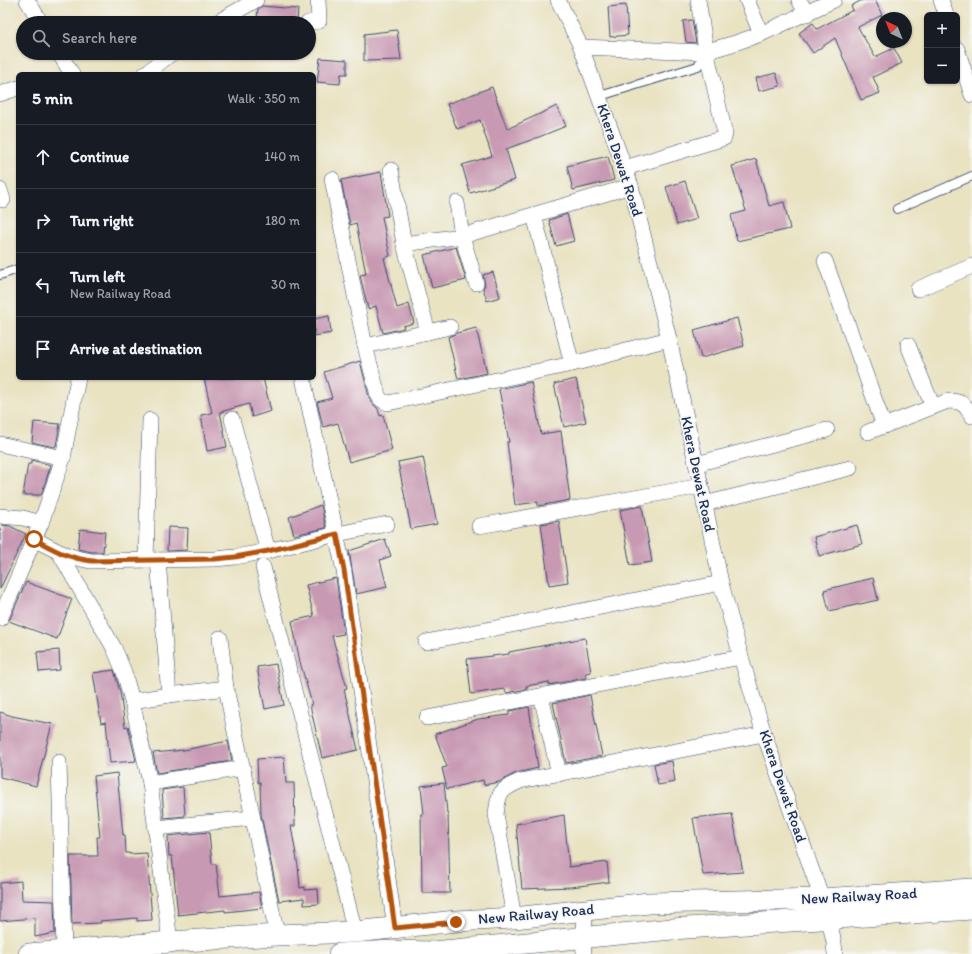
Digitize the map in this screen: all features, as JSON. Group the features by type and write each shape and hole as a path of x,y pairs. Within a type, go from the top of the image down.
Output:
{"main road":[{"name":"New Railway Road","path":"29,954 170,942 277,935 355,932 514,918 649,903 822,899 972,889"},
{"name":"New Railway Road","path":"338,954 584,946 672,929 972,909"}],"street":[{"path":"27,0 37,16"},
{"path":"228,16 256,0"},
{"path":"316,21 318,21 318,0"},
{"name":"Khera Dewat Road","path":"558,0 581,47 600,96 631,186 669,339 721,583 740,657 764,734 822,899 834,943 835,954"},
{"path":"625,168 724,138 725,134 705,51 698,0"},
{"path":"747,0 761,34"},
{"path":"799,0 807,14"},
{"path":"581,47 705,51 761,34 807,14 834,0"},
{"path":"941,0 945,12"},
{"path":"960,58 972,95"},
{"path":"63,60 70,72"},
{"path":"148,72 163,60"},
{"path":"0,94 16,89"},
{"path":"391,170 404,244 428,332"},
{"path":"332,179 365,346 378,395 384,402 572,364 669,339"},
{"path":"404,244 462,236 631,186"},
{"path":"457,203 462,236 476,283"},
{"path":"534,215 572,364"},
{"path":"825,261 884,426"},
{"path":"918,289 972,266"},
{"path":"365,346 450,327"},
{"path":"908,345 934,407"},
{"path":"0,619 34,539 63,458 78,380"},
{"path":"303,380 344,570 395,928"},
{"path":"868,432 948,401 956,401 964,404 972,416"},
{"path":"232,419 268,551"},
{"path":"150,420 152,560 169,694"},
{"path":"696,464 827,430"},
{"path":"0,444 63,458"},
{"path":"704,504 850,468"},
{"path":"479,526 701,486"},
{"path":"0,516 23,518 40,523"},
{"path":"34,539 59,552 78,559 92,561 215,559 268,551 337,534 387,524"},
{"path":"59,552 114,648 124,672 150,783 170,942"},
{"path":"263,567 355,932"},
{"path":"426,642 721,583"},
{"path":"220,638 226,688 277,935"},
{"path":"427,718 740,657"},
{"path":"132,701 169,694 226,688"},
{"path":"541,696 559,774"},
{"path":"514,918 496,814 498,797 506,788 520,781 764,734"},
{"path":"59,762 64,951"},
{"path":"150,783 243,768"},
{"path":"156,828 252,818"},
{"path":"584,946 586,910"}],"lane":[{"path":"600,96 698,66 705,51"},
{"path":"897,209 972,176"},
{"path":"0,275 16,270"}],"building":[{"path":"862,0 875,0 881,12 876,12 876,18 858,27 875,57 894,48 902,63 873,77 880,93 861,100 835,38 813,53 799,33 813,23 817,29 853,10 851,6"},
{"path":"626,5 628,35 610,37 608,7"},
{"path":"262,6 298,9 297,16 257,16 258,9"},
{"path":"692,20 696,43 686,42 683,21"},
{"path":"397,30 401,60 364,61 364,34"},
{"path":"320,58 347,60 347,74 341,74 340,84 317,82"},
{"path":"776,73 780,86 759,91 756,78"},
{"path":"492,87 507,129 557,106 566,126 506,149 515,180 470,193 462,165 492,156 480,120 457,129 447,104"},
{"path":"608,156 614,180 573,190 567,166"},
{"path":"756,159 769,206 784,202 790,229 737,241 731,215 746,211 732,166"},
{"path":"381,172 388,216 382,217 390,256 384,258 397,308 409,304 414,323 403,326 404,328 383,333 376,306 368,309 360,275 366,274 356,223 350,225 341,180"},
{"path":"685,181 697,219 677,225 666,187"},
{"path":"567,214 574,241 556,246 549,220"},
{"path":"456,247 466,280 432,288 424,255"},
{"path":"493,272 500,297 487,301 483,288 485,285 483,275"},
{"path":"329,316 331,333 316,336 316,319"},
{"path":"737,318 744,346 701,358 694,330"},
{"path":"476,328 487,373 458,379 448,337"},
{"path":"360,361 369,397 378,409 380,416 383,415 392,450 349,462 338,423 323,427 317,402 332,398 324,372"},
{"path":"576,379 586,422 564,427 554,384"},
{"path":"204,380 263,380 271,411 252,417 249,404 220,412 227,447 207,451 201,415 212,413"},
{"path":"531,382 541,434 561,431 570,500 538,506 538,502 515,505 507,442 509,442 499,389"},
{"path":"34,422 60,424 56,446 54,447 32,442"},
{"path":"423,457 437,524 411,529 398,462"},
{"path":"31,460 51,465 41,495 23,495 28,464 31,464"},
{"path":"321,505 326,528 294,535 289,517"},
{"path":"642,506 652,562 630,565 620,510"},
{"path":"559,521 568,582 549,585 541,524"},
{"path":"2,525 10,526 26,534 0,589 0,531"},
{"path":"857,525 862,544 819,556 814,537"},
{"path":"168,527 188,528 187,550 167,551"},
{"path":"80,529 105,532 103,552 92,552 78,549"},
{"path":"385,539 391,556 380,560 387,587 356,594 349,551"},
{"path":"336,578 344,634 332,636 347,688 344,689 358,750 322,758 310,705 312,704 300,662 292,621 314,616 306,585"},
{"path":"873,578 878,600 829,611 824,590"},
{"path":"26,582 72,599 57,639 9,621"},
{"path":"585,638 591,672 586,673 586,678 549,685 549,682 526,686 527,689 506,693 505,689 471,694 467,659 509,654 509,652"},
{"path":"59,650 60,670 39,672 37,652"},
{"path":"276,664 284,705 265,709 257,667"},
{"path":"114,670 120,692 125,727 128,726 136,761 110,763 106,722 101,723 93,673"},
{"path":"590,695 602,756 566,763 553,703"},
{"path":"529,707 538,768 516,773 499,782 484,785 483,780 447,789 442,768 447,767 435,734 478,719 509,715 509,711"},
{"path":"0,712 52,724 36,786 0,777"},
{"path":"228,741 232,761 157,773 153,753 184,750"},
{"path":"284,757 286,783 294,783 295,826 291,826 300,888 305,887 305,890 318,889 319,904 304,905 304,898 279,901 261,815 260,782 258,783 257,759"},
{"path":"672,761 675,782 658,785 654,764"},
{"path":"117,773 126,853 147,853 152,920 137,921 137,918 100,921 101,923 72,924 70,856 98,856 97,837 100,837 94,776"},
{"path":"444,783 448,813 450,893 422,893 421,814 424,814 421,786"},
{"path":"183,787 185,816 164,818 162,790"},
{"path":"732,814 743,872 703,875 693,818"},
{"path":"564,815 569,867 607,862 609,882 571,887 522,889 516,824"},
{"path":"209,832 212,864 216,864 220,896 259,892 262,908 178,915 172,856 169,856 168,836"},
{"path":"21,881 22,900 54,901 55,933 35,937 35,918 0,921 0,883"}],"route":[{"path":"34,539 63,554 78,559 92,561 158,560 215,559 235,557 268,551 337,534 344,570 395,928 456,922"}]}
